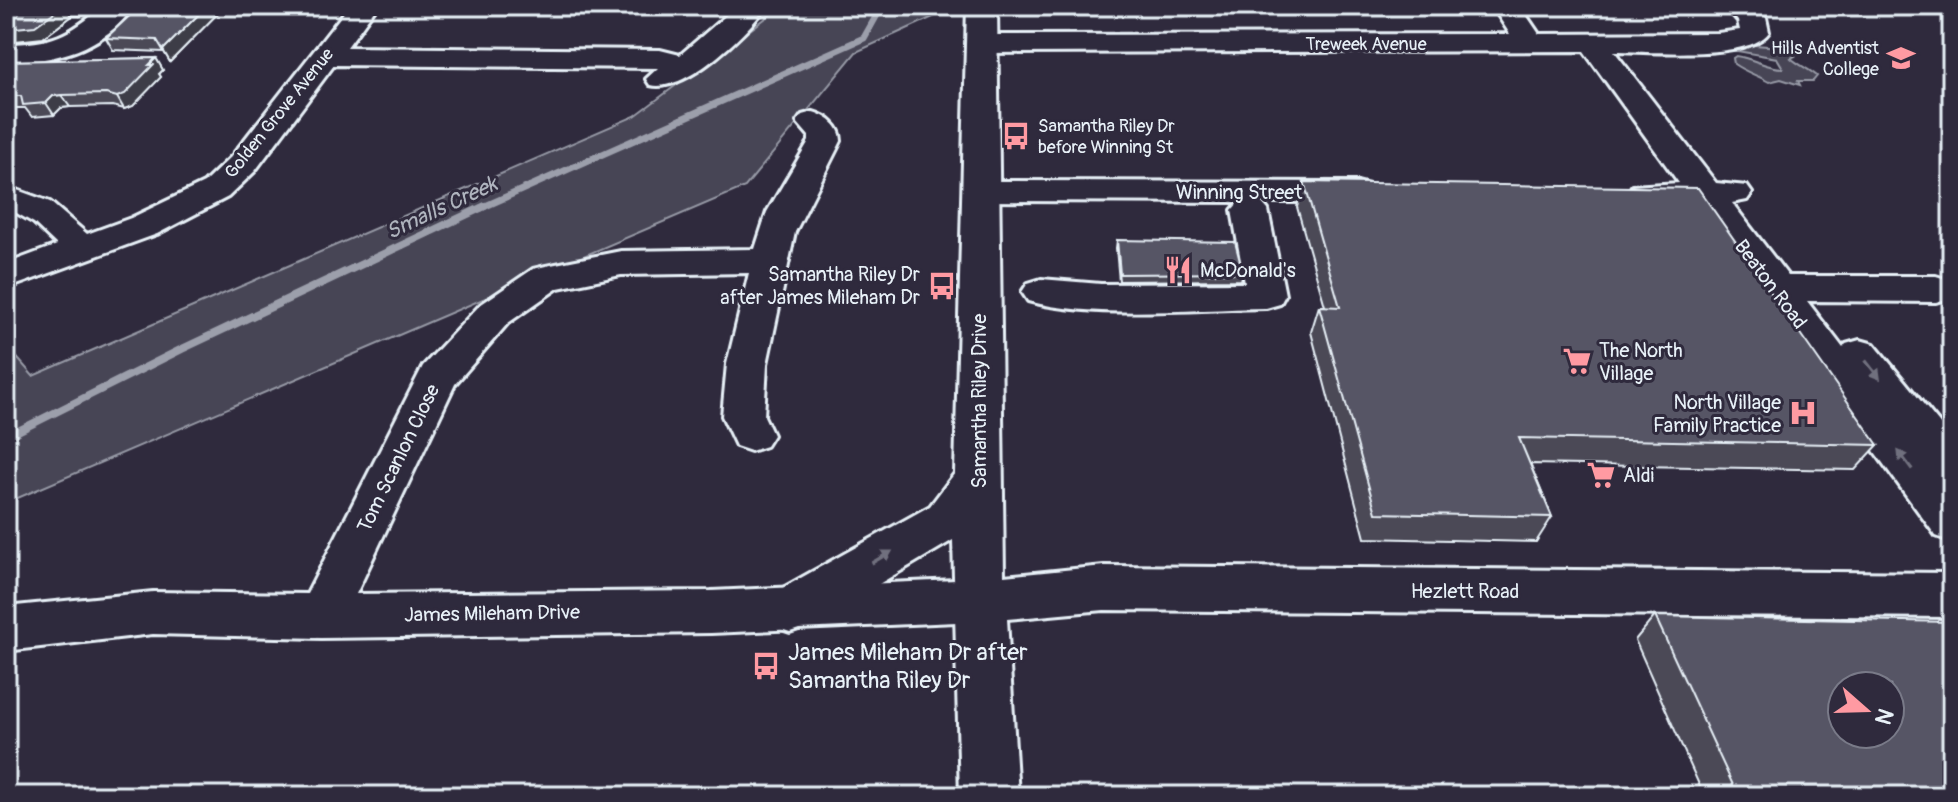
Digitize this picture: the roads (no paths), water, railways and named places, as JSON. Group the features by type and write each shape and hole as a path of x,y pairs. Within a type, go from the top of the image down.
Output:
{"main road":[{"name":"Samantha Riley Drive","path":"982,25 979,600 989,796"},
{"path":"790,610 947,520 978,478"},
{"name":"Hezlett Road","path":"979,600 1080,589 1150,587 1952,595"}],"street":[{"path":"6,53 44,53 65,48 80,40 120,6"},
{"name":"Golden Grove Avenue","path":"6,277 144,226 216,190 243,164 363,6"},
{"path":"1506,6 1531,44"},
{"name":"Treweek Avenue","path":"982,25 1531,44 1718,42 1749,37 1755,32 1755,26 1739,6"},
{"path":"658,80 705,52 751,8"},
{"name":"Beaton Road","path":"1606,43 1791,288 1913,420 1952,470"},
{"path":"65,48 84,61 97,61"},
{"path":"326,56 660,59 686,66"},
{"path":"751,435 743,416 745,376 770,261 785,212 822,150 825,134 813,122"},
{"name":"Winning Street","path":"983,191 1387,192"},
{"path":"1608,193 1719,193"},
{"path":"6,196 29,201 80,248"},
{"path":"1041,292 1101,297 1266,295 1250,210"},
{"name":"Tom Scanlon Close","path":"321,616 438,376 494,314 546,278 606,266 770,261"},
{"path":"1791,288 1936,289"},
{"name":"Beaton Road","path":"1913,420 1952,523"},
{"name":"James Mileham Drive","path":"6,629 153,613 321,616 790,610 979,600"}],"waterway":[{"name":"Smalls Creek","path":"481,208 864,38 882,6"},
{"name":"Smalls Creek","path":"6,437 182,349 485,206"}],"place":[{"name":"Hills Adventist College","path":"1901,58"},
{"name":"Samantha Riley Dr before Winning St","path":"1016,136"},
{"name":"McDonald's","path":"1178,270"},
{"name":"Samantha Riley Dr after James Mileham Dr","path":"942,286"},
{"name":"The North Village","path":"1577,361"},
{"name":"North Village Family Practice","path":"1803,413"},
{"name":"Aldi","path":"1601,475"},
{"name":"James Mileham Dr after Samantha Riley Dr","path":"766,666"}]}
